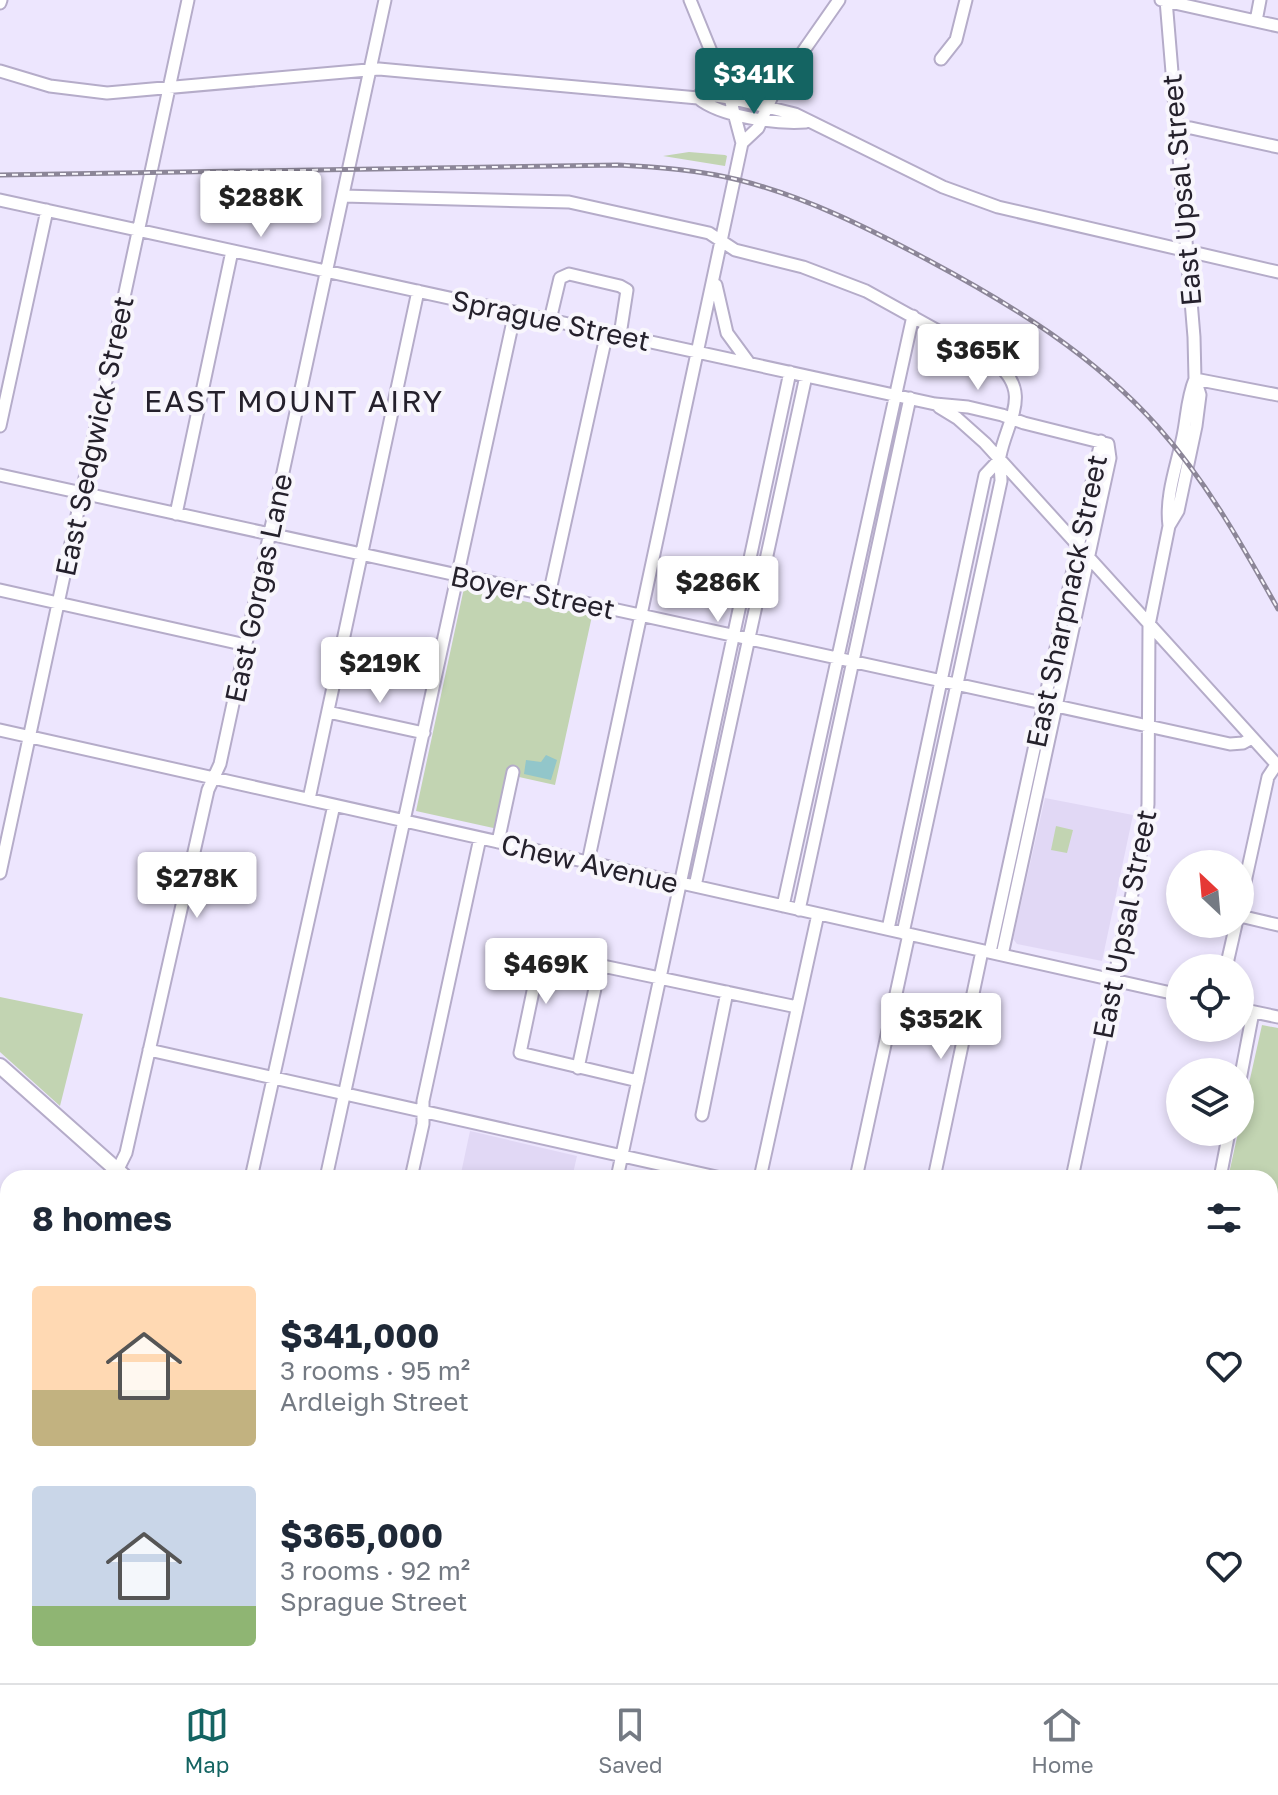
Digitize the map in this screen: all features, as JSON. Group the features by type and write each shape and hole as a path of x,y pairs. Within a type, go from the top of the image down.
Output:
{"main road":[{"path":"0,1066 117,1170"}],"street":[{"name":"East Sedgwick Street","path":"0,873 188,0"},
{"name":"East Gorgas Lane","path":"123,1170 208,790 220,764 385,0"},
{"path":"588,862 742,143 736,114 690,0"},
{"path":"742,143 758,128 767,105 839,0"},
{"path":"941,59 959,33 966,0"},
{"path":"1164,0 1278,26"},
{"name":"East Upsal Street","path":"1074,1170 1147,824 1149,625 1169,526 1167,509 1183,435 1188,394 1195,379 1187,251 1164,0"},
{"path":"1256,21 1260,0"},
{"path":"698,98 712,81 717,66"},
{"path":"0,71 50,86 89,92 127,93 370,69 698,98 709,95 730,98 795,114 943,187 983,202 1037,218 1278,272"},
{"path":"698,98 717,109 736,114 807,122"},
{"path":"1176,128 1191,128 1278,147"},
{"path":"343,196 569,202 709,233 735,250 789,262 835,278 913,316 996,363 1013,383 1016,396 1000,459 1001,481 858,1170"},
{"name":"Sprague Street","path":"0,200 935,404 968,407 1101,441"},
{"path":"0,426 47,210"},
{"path":"176,514 232,251"},
{"path":"550,320 562,275 569,274 627,290 620,335"},
{"path":"715,278 720,313 727,333 749,363"},
{"path":"309,799 418,291"},
{"path":"328,1170 515,312"},
{"path":"783,906 913,316"},
{"path":"549,595 607,332"},
{"path":"619,1170 790,372"},
{"path":"695,886 806,376"},
{"path":"1195,379 1278,395"},
{"path":"799,910 910,398"},
{"path":"935,404 967,425 1000,459 1277,766 1268,777 1252,850"},
{"name":"East Sharpnack Street","path":"936,1170 1089,557 1111,455 1108,444 1101,441 1078,545 1050,705"},
{"path":"888,929 985,475 1000,459"},
{"name":"Boyer Street","path":"0,475 1230,744 1243,743 1252,738"},
{"path":"0,590 246,645"},
{"path":"328,712 424,733"},
{"name":"Chew Avenue","path":"0,730 1166,992"},
{"path":"498,842 513,772"},
{"path":"253,1170 334,805"},
{"path":"412,1170 423,1101 480,838"},
{"path":"762,1170 818,914"},
{"path":"1254,919 1278,925"},
{"path":"638,1081 520,1053 541,953 797,1007"},
{"path":"578,1068 600,965"},
{"path":"702,1115 727,992"},
{"path":"1254,1012 1278,1017"},
{"path":"149,1050 673,1170"},
{"path":"1222,1170 1226,1146"}],"shaded area":[{"path":"689,152 725,155 725,166 663,156"},
{"path":"464,588 592,616 555,785 519,777 507,831 416,811"},
{"path":"546,755 557,760 551,780 524,774 526,760 541,762"},
{"path":"1045,798 1133,815 1102,961 1017,944 1013,939"},
{"path":"1056,826 1073,830 1067,853 1051,850"},
{"path":"0,997 83,1014 60,1106 0,1052"},
{"path":"1262,1025 1278,1028 1278,1170 1230,1170 1235,1146 1254,1146 1254,1061"},
{"path":"470,1131 577,1156 574,1170 462,1170"}],"railway":[{"path":"0,175 618,165 709,174 788,195 859,225 959,277 1050,333 1107,377 1176,448 1208,492 1278,609"}],"district":[{"name":"EAST MOUNT AIRY","path":"294,401"}]}
